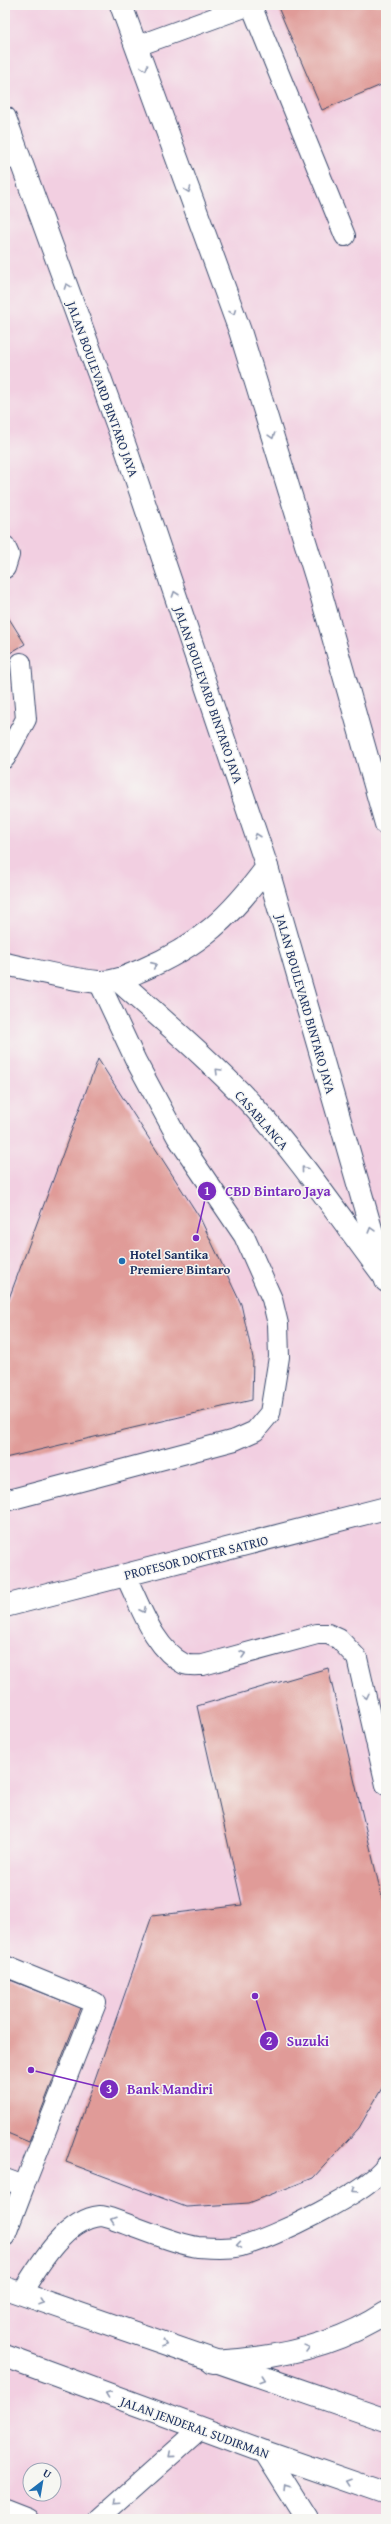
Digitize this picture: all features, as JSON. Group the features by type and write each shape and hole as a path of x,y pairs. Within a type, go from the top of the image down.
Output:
{"main road":[{"path":"121,5 240,331 317,580 386,824"},
{"name":"JALAN BOULEVARD BINTARO JAYA","path":"5,120 12,158 125,446 267,866 386,1280"},
{"path":"5,964 108,981 176,953 218,925 244,898 267,866"},
{"name":"CASABLANCA","path":"108,981 195,1049 253,1106 309,1175 386,1280"},
{"name":"PROFESOR DOKTER SATRIO","path":"5,1606 386,1508"},
{"path":"13,2291 213,2362 386,2420"},
{"path":"213,2362 256,2359 310,2347 349,2333 386,2313"},
{"name":"JALAN JENDERAL SUDIRMAN","path":"5,2356 200,2429 386,2494"},
{"path":"265,2452 307,2519"}],"lane":[{"path":"137,46 250,5 345,236"},
{"path":"5,546 9,556 5,568"},
{"path":"5,758 26,719 21,663"},
{"path":"5,1500 235,1440 255,1431 270,1413 279,1357 278,1324 272,1299 244,1236 176,1137 136,1061 108,981"},
{"path":"125,1575 157,1640 171,1655 186,1665 203,1665 317,1634 328,1634 339,1639 357,1658 386,1786"},
{"path":"5,1966 96,2003 5,2236"},
{"path":"13,2291 70,2229 85,2220 101,2216 198,2247 239,2246 263,2238 316,2214 354,2192 386,2166"},
{"path":"5,2178 24,2186"},
{"path":"99,2519 200,2429"},
{"path":"5,2510 28,2519"}],"shaded area":[{"path":"5,5 386,5 386,2519 5,2519"}],"building":[{"path":"277,5 386,5 386,83 322,110"},
{"path":"5,612 25,644 5,656"},
{"name":"Hotel Santika Premiere Bintaro","path":"98,1059 200,1218 241,1304 253,1358 252,1400 5,1458 5,1309"},
{"path":"328,1668 386,1915 386,2075 382,2088 359,2128 313,2178 249,2203 186,2207 66,2162 152,1916 242,1905 197,1706"},
{"path":"5,1978 81,2008 29,2142 5,2132"}],"place":[{"name":"CBD Bintaro Jaya","path":"196,1238"},
{"name":"Hotel Santika Premiere Bintaro","path":"122,1261"},
{"name":"Suzuki","path":"255,1996"},
{"name":"Bank Mandiri","path":"31,2070"}]}
